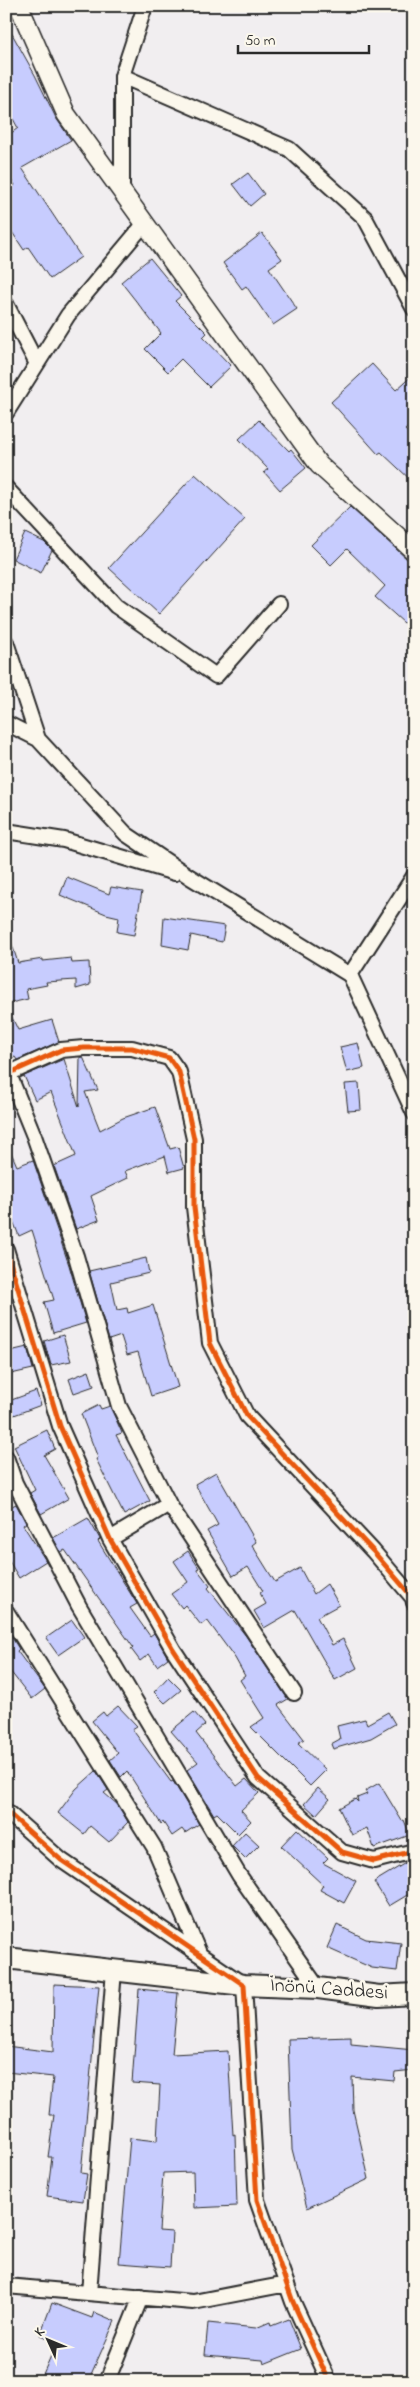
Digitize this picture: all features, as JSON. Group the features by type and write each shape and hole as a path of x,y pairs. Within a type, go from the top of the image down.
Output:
{"main road":[{"name":"İnönü Caddesi","path":"6,1958 244,1985 318,1988 379,1996 414,1994"}],"street":[{"path":"18,6 66,114 319,465 414,551"},
{"path":"122,192 122,76 145,6"},
{"path":"122,76 289,149 365,218 414,309"},
{"path":"6,413 68,314 145,223"},
{"path":"6,304 37,364"},
{"path":"6,488 116,606 216,676 280,604"},
{"path":"6,642 38,739"},
{"path":"6,723 38,739 126,834 190,877 350,975 414,1113"},
{"path":"6,831 64,840 190,877"},
{"path":"350,975 414,876"},
{"path":"294,1693 169,1504 119,1406 76,1256 8,1070 61,1050 84,1048 132,1048 169,1058 179,1072 194,1139 194,1208 210,1343 247,1416 372,1551 413,1598 414,1603"},
{"path":"6,1249 60,1426 110,1539 173,1649 258,1778 342,1852 374,1861 414,1851"},
{"path":"6,1457 15,1483 79,1606 239,1875 318,1988"},
{"path":"110,1539 169,1504"},
{"path":"6,1611 154,1847 199,1954"},
{"path":"6,1811 61,1860 244,1985 257,2200 287,2284 329,2381"},
{"path":"89,2293 114,1970"},
{"path":"6,2286 194,2302 287,2284"},
{"path":"107,2381 141,2298"}],"building":[{"path":"6,23 56,118 71,140 22,168 81,257 50,279 28,247 24,250 6,223 6,191 15,185 8,176 6,177 6,137 18,128 6,106"},
{"path":"248,173 264,194 250,206 233,184"},
{"path":"262,233 282,259 269,268 297,309 273,325 246,286 242,289 223,263"},
{"path":"150,258 181,296 175,301 207,333 203,337 231,366 209,387 181,359 168,372 145,349 161,333 121,282"},
{"path":"372,364 396,390 414,374 414,421 405,430 414,438 414,483 381,452 378,454 331,402"},
{"path":"259,420 289,451 291,449 306,468 280,490 264,472 268,469 239,439"},
{"path":"195,474 245,519 159,614 109,568"},
{"path":"350,507 407,559 414,561 414,632 375,597 385,586 347,549 331,565 311,545"},
{"path":"25,533 44,542 52,550 41,573 13,559"},
{"path":"67,877 109,894 111,887 142,892 134,935 117,932 119,917 106,914 60,895"},
{"path":"164,917 225,926 222,942 191,935 188,950 162,945"},
{"path":"9,935 18,963 43,959 43,961 71,958 72,963 89,962 90,985 76,989 76,980 46,982 47,985 26,989 28,999 6,1004 6,936"},
{"path":"6,1005 18,1030 52,1020 59,1042 17,1060 15,1057 11,1058 6,1041"},
{"path":"358,1043 364,1068 347,1072 340,1047"},
{"path":"80,1057 83,1057 98,1090 85,1092 100,1130 123,1118 155,1107 170,1149 178,1147 184,1168 169,1172 165,1156 125,1171 128,1178 91,1196 99,1220 76,1229 54,1166 76,1156 51,1092 35,1100 24,1076 64,1059 79,1107"},
{"path":"359,1083 361,1110 348,1111 345,1084"},
{"path":"6,1141 17,1166 33,1160 69,1265 86,1323 53,1333 44,1302 54,1300 32,1230 19,1236 6,1203"},
{"path":"146,1258 149,1273 111,1282 117,1310 127,1308 128,1313 153,1305 178,1387 151,1396 138,1352 127,1355 121,1336 109,1340 89,1271"},
{"path":"63,1335 71,1361 51,1365 44,1341"},
{"path":"27,1347 33,1369 11,1374 9,1368 6,1368 6,1352"},
{"path":"89,1371 94,1386 74,1393 69,1379"},
{"path":"36,1391 41,1405 6,1418 6,1402"},
{"path":"99,1405 101,1409 110,1406 122,1433 116,1435 150,1501 124,1515 96,1459 98,1458 81,1414"},
{"path":"47,1430 55,1449 44,1455 69,1498 41,1514 30,1493 35,1490 14,1446"},
{"path":"216,1472 256,1542 252,1545 275,1582 300,1568 314,1594 327,1584 339,1605 317,1617 332,1645 343,1639 357,1668 335,1680 295,1610 264,1628 254,1611 266,1604 260,1593 263,1591 248,1567 233,1576 207,1531 218,1525 195,1484"},
{"path":"16,1504 26,1523 23,1525 46,1561 19,1578 6,1556 6,1509"},
{"path":"88,1518 100,1539 98,1541 137,1604 130,1608 150,1636 154,1633 168,1658 157,1666 149,1654 140,1661 131,1649 133,1647 65,1550 61,1552 53,1538"},
{"path":"188,1551 199,1568 197,1569 210,1586 208,1588 246,1636 288,1699 278,1705 304,1739 298,1743 326,1770 310,1786 251,1727 264,1718 240,1680 245,1676 235,1658 207,1620 201,1625 185,1605 182,1608 171,1594 188,1582 174,1561"},
{"path":"72,1620 84,1637 58,1655 46,1638"},
{"path":"6,1628 19,1649 17,1651 45,1689 32,1699 6,1666"},
{"path":"168,1677 181,1690 165,1703 154,1692"},
{"path":"118,1706 137,1726 132,1729 171,1782 173,1781 199,1824 185,1833 182,1829 172,1836 163,1822 161,1824 127,1771 121,1777 110,1760 118,1753 92,1721 103,1712 106,1716"},
{"path":"194,1712 205,1725 196,1733 237,1786 246,1779 259,1793 241,1810 251,1821 238,1834 217,1813 214,1815 187,1770 198,1762 171,1731"},
{"path":"388,1712 395,1724 371,1738 333,1749 331,1744 340,1739 337,1726 365,1719 367,1724"},
{"path":"96,1771 108,1790 104,1793 118,1805 128,1822 109,1842 90,1826 84,1834 58,1813 76,1789"},
{"path":"379,1783 402,1821 404,1820 410,1835 374,1848 367,1828 352,1835 339,1808 355,1799 358,1802 357,1798 367,1794 365,1791"},
{"path":"318,1788 330,1799 316,1815 304,1804"},
{"path":"297,1829 328,1858 323,1863 356,1881 344,1903 320,1890 323,1885 281,1846"},
{"path":"245,1832 259,1845 245,1859 232,1846"},
{"path":"414,1860 414,1891 389,1906 374,1882 407,1862"},
{"path":"337,1925 366,1939 401,1943 397,1971 372,1968 327,1948"},
{"path":"54,1984 99,1986 81,2173 87,2174 83,2201 47,2196 52,2157 48,2157 54,2115 49,2115 53,2077 6,2072 6,2046 53,2052"},
{"path":"139,1989 178,1993 172,2054 228,2051 233,2135 235,2134 237,2206 194,2208 193,2172 163,2173 159,2231 172,2232 170,2267 119,2263 130,2138 157,2141 160,2085 132,2083"},
{"path":"351,2037 351,2044 414,2050 414,2070 395,2072 394,2081 352,2077 353,2110 369,2179 307,2208 292,2149 288,2039"},
{"path":"52,2303 92,2318 94,2312 115,2321 88,2381 40,2381 57,2342 40,2335"},
{"path":"289,2319 301,2349 264,2364 263,2360 205,2355 208,2323 256,2328 270,2322 271,2326"}],"cycle path":[{"path":"10,1073 61,1050 132,1048 169,1058 179,1072 194,1139 194,1207 210,1343 247,1416 373,1551 413,1598 414,1603"},
{"path":"6,1249 60,1426 110,1539 173,1649 258,1778 342,1852 374,1861 414,1851"},
{"path":"6,1811 61,1860 244,1985 257,2200 293,2302 329,2381"}]}
